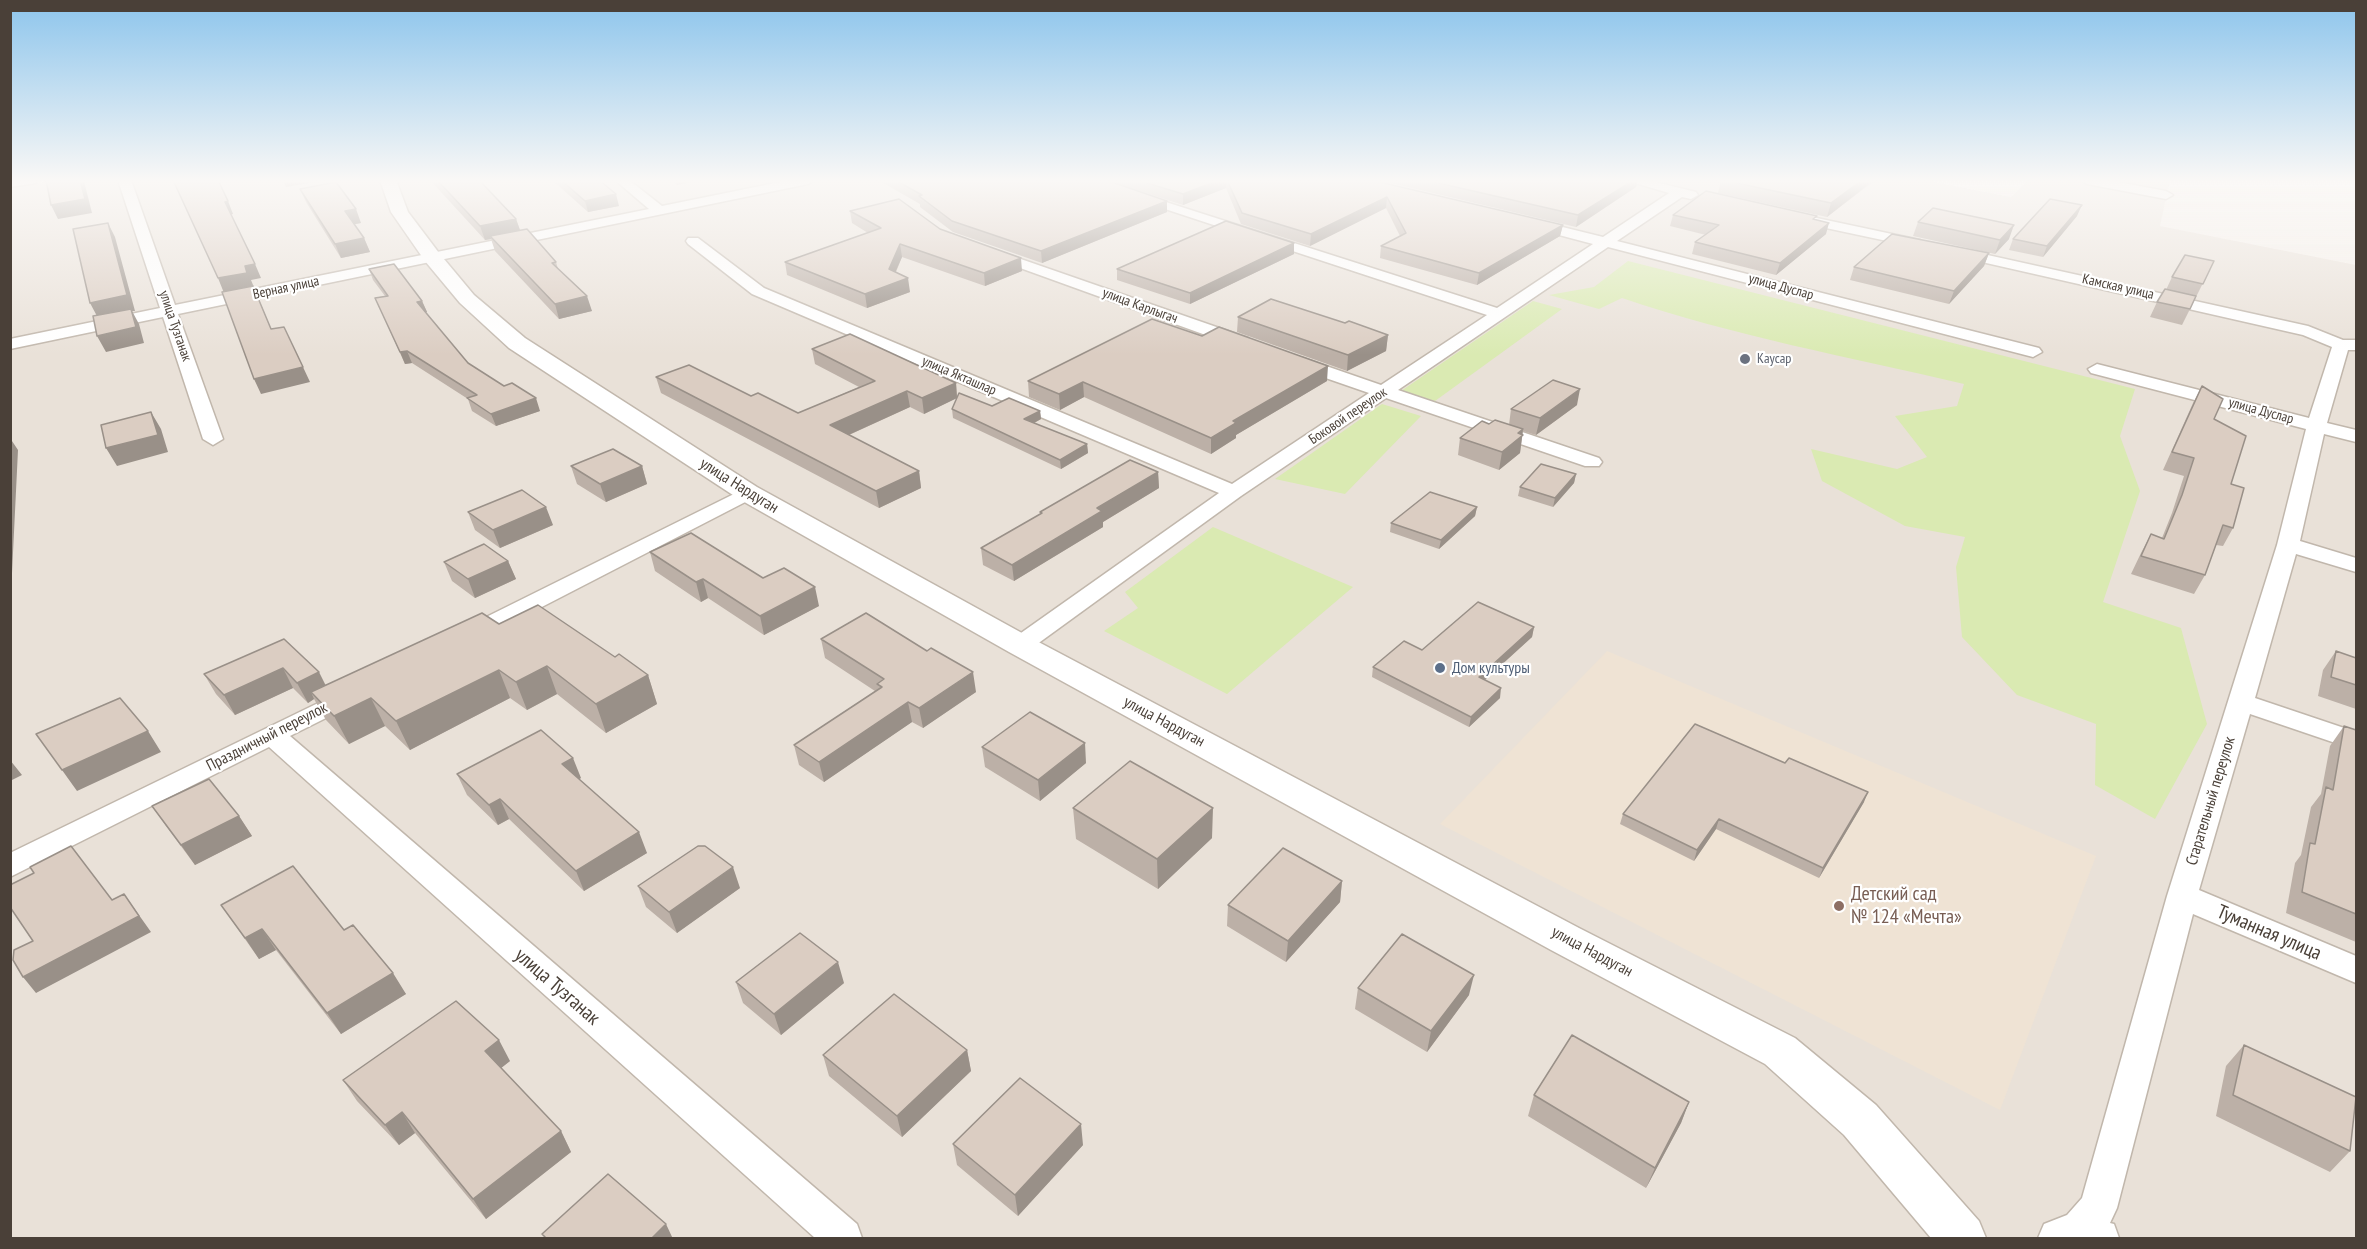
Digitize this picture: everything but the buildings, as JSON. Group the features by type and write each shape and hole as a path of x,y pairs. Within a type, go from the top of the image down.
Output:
{"street":[{"name":"улица Тузганак","path":"144,238 213,439"},
{"name":"улица Нардуган","path":"419,238 467,299 518,343 748,494 1020,645 1565,939 1780,1051 1860,1120 1962,1239"},
{"name":"Верная улица","path":"10,344 525,238"},
{"path":"1265,238 1498,313"},
{"name":"улица Дуслар","path":"1592,238 2033,352"},
{"name":"Боковой переулок","path":"1020,645 1234,492 1612,238"},
{"name":"Камская улица","path":"1893,238 2308,331 2349,345"},
{"name":"улица Якташлар","path":"693,241 758,291 1234,492"},
{"name":"улица Карлыгач","path":"981,249 1261,349"},
{"name":"Старательный переулок","path":"2080,1235 2098,1208 2182,896 2288,544 2316,426 2349,345"},
{"path":"1284,357 1384,393 1592,462"},
{"name":"улица Дуслар","path":"2097,369 2356,436"},
{"path":"441,649 748,494"},
{"path":"2288,544 2356,565"},
{"name":"Праздничный переулок","path":"10,866 367,686"},
{"path":"2241,702 2356,741"},
{"name":"улица Тузганак","path":"272,735 843,1239"},
{"name":"Туманная улица","path":"2182,896 2356,970"}],"shaded area":[{"path":"11,238 2222,238 2356,265 2356,1238 11,1238"},
{"name":"Детский сад № 124 «Мечта»","path":"1607,651 2096,856 2000,1110 1440,824"}],"green space":[{"path":"1628,261 2135,389 2120,436 2140,491 2103,602 2181,628 2207,724 2155,819 2095,785 2096,724 2017,695 1962,637 1956,567 1965,537 1905,526 1822,481 1811,449 1897,469 1927,457 1895,416 1957,406 1964,384 1749,335 1622,298 1599,309 1549,295 1594,287"},
{"path":"1533,301 1562,309 1435,401 1401,391"},
{"path":"1382,404 1421,416 1345,494 1275,479"},
{"path":"1213,527 1353,587 1227,694 1104,631 1138,608 1125,592"}],"place":[{"name":"Каусар","path":"1745,359"},
{"name":"Дом культуры","path":"1440,668"},
{"name":"Детский сад № 124 «Мечта»","path":"1839,906"}]}
